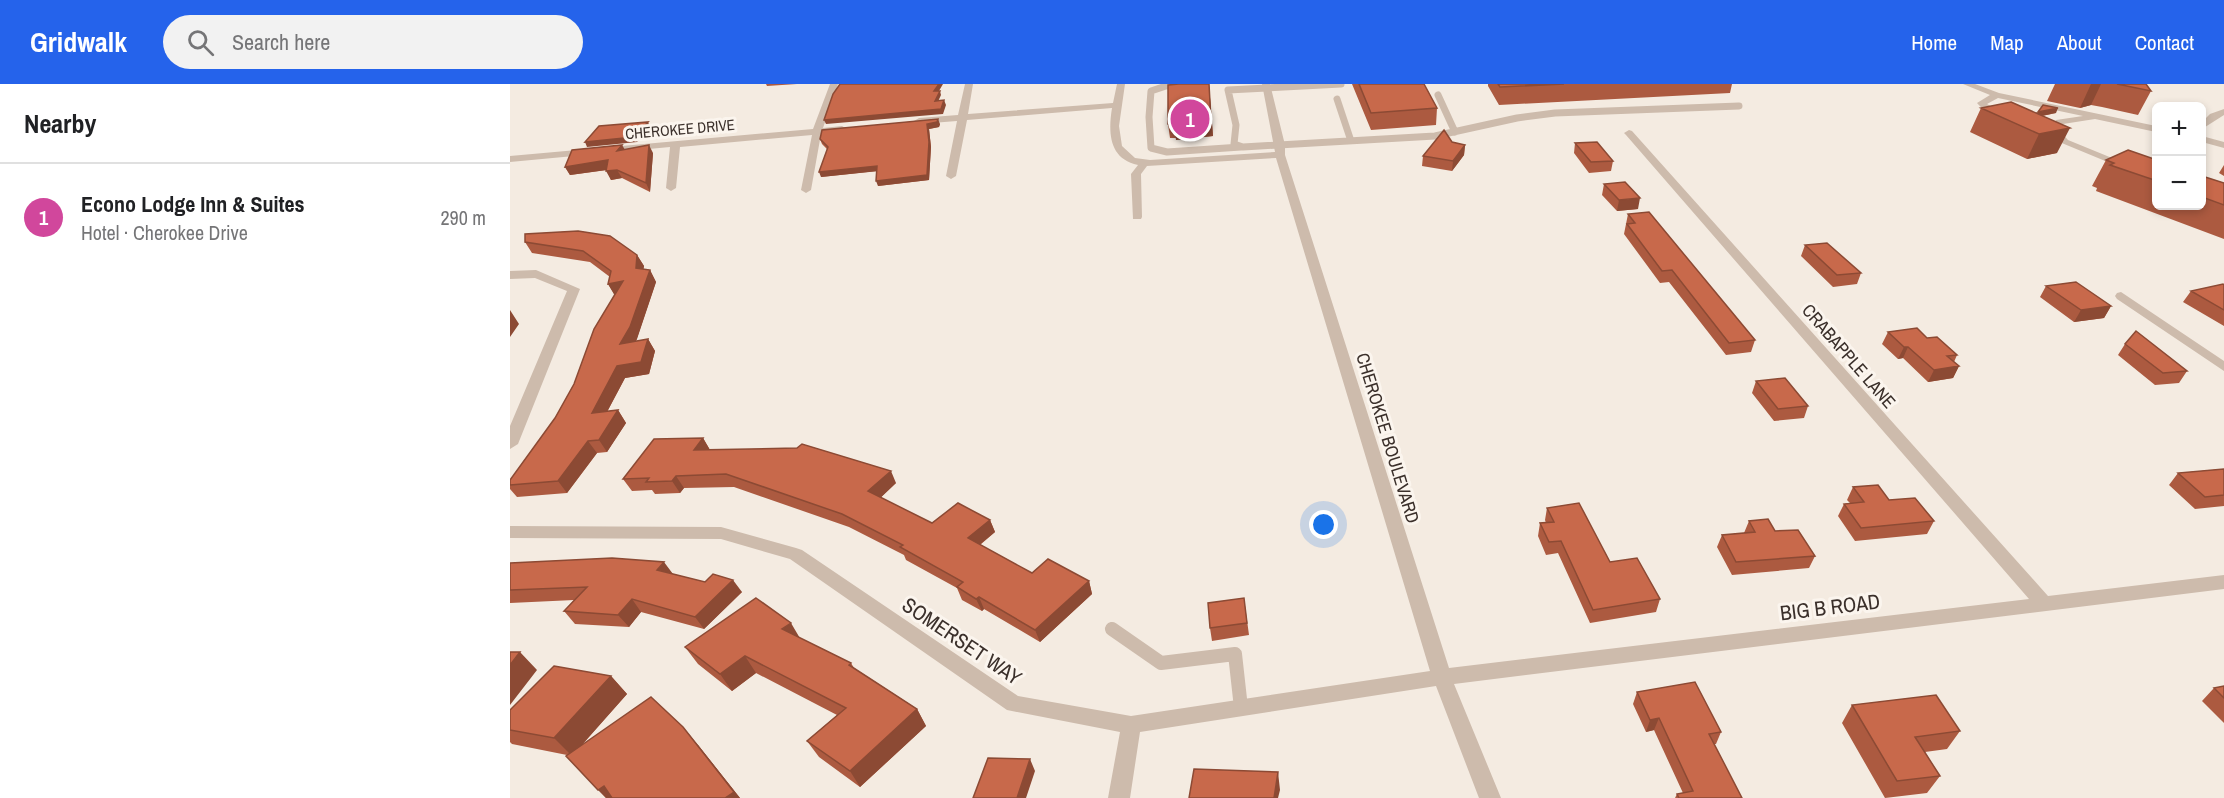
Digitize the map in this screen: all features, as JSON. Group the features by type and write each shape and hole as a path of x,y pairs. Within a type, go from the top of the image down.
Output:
{"street":[{"path":"806,190 818,132 834,84"},
{"path":"951,176 969,84"},
{"path":"1121,84 1115,138 1118,150 1130,160 1146,162 1280,150"},
{"path":"1967,84 1997,95 2152,128"},
{"name":"CHEROKEE BOULEVARD","path":"1266,86 1280,150 1442,677 1490,798"},
{"path":"1997,95 1981,103 1989,110 2011,119"},
{"path":"907,123 1118,105"},
{"path":"2206,122 2213,116 2224,112"},
{"path":"2066,143 2055,131 2059,122 2082,118 2115,119"},
{"name":"CHEROKEE DRIVE","path":"510,159 851,128"},
{"path":"2032,129 2152,177"},
{"name":"CRABAPPLE LANE","path":"1629,133 2043,603"},
{"path":"2206,140 2224,145"},
{"path":"671,188 675,144"},
{"path":"1137,217 1136,174 1146,162"},
{"path":"510,275 536,274 574,289 510,444"},
{"path":"2121,296 2224,367"},
{"name":"SOMERSET WAY","path":"510,532 720,533 796,554 1014,704 1131,725 1442,677"},
{"name":"BIG B ROAD","path":"1442,677 2224,582"},
{"path":"1119,798 1131,725"}],"lane":[{"path":"1197,84 1166,86 1151,91 1149,117 1151,147 1178,152 1243,147 1280,150 1351,141 1435,136 1517,118 1555,113 1739,106"},
{"path":"1243,147 1234,144 1236,125 1226,87 1341,84"},
{"path":"1438,94 1455,132"},
{"path":"1337,99 1351,141"},
{"path":"1112,629 1161,663 1236,654 1241,708"}],"building":[{"path":"840,84 939,84 934,91 940,91 935,101 944,100 941,109 824,120 833,94"},
{"path":"1209,84 1211,121 1174,126 1174,124 1168,124 1168,85"},
{"path":"1359,84 1424,84 1437,108 1371,113"},
{"path":"1498,84 1564,84 1500,87"},
{"path":"2117,84 2146,84 2151,91"},
{"path":"2011,102 2070,128 2039,134 1981,108"},
{"path":"2043,105 2058,108 2038,112"},
{"path":"938,119 937,122 927,124 929,142 927,175 876,181 877,166 819,172 828,147 820,139 822,130"},
{"path":"648,122 634,137 585,142 599,126"},
{"path":"1444,130 1452,142 1465,145 1453,161 1423,156"},
{"path":"1597,142 1613,161 1591,162 1575,143"},
{"path":"622,145 617,151 649,145 646,183 617,170 606,171 608,160 565,167 572,150"},
{"path":"2128,150 2152,158 2152,179 2110,165 2114,163 2106,160"},
{"path":"2206,177 2224,183 2224,205 2206,198"},
{"path":"1625,182 1640,198 1619,200 1604,184"},
{"path":"1649,212 1755,340 1729,343 1672,270 1662,271 1627,224 1635,223 1628,214"},
{"path":"578,231 610,236 637,255 636,268 650,270 630,327 620,344 648,339 641,362 617,366 592,413 618,410 599,440 588,441 558,481 510,485 510,480 555,418 574,384 594,329 623,281 608,284 611,271 583,251 525,242 525,234"},
{"path":"1827,243 1861,273 1837,275 1805,245"},
{"path":"2076,282 2111,306 2081,310 2046,286"},
{"path":"2223,284 2224,310 2191,291"},
{"path":"1917,328 1927,338 1937,337 1957,355 1947,356 1959,366 1934,370 1888,332"},
{"path":"2136,331 2187,371 2163,373 2125,344"},
{"path":"1785,378 1808,406 1778,409 1756,381"},
{"path":"703,438 694,450 797,448 802,444 891,471 868,491 932,523 958,503 990,520 968,538 1032,573 1048,559 1089,581 1035,630 979,597 976,599 957,587 963,582 900,547 903,545 842,514 726,474 676,476 672,481 646,482 649,478 623,479 654,439"},
{"path":"2224,469 2224,495 2205,497 2178,473"},
{"path":"1878,485 1889,500 1915,498 1934,521 1861,528 1844,504 1864,502 1853,487"},
{"path":"1579,503 1610,562 1637,558 1660,599 1593,610 1561,541 1549,542 1540,523 1554,522 1547,508"},
{"path":"1768,519 1775,531 1798,530 1815,556 1736,562 1722,535 1755,532 1749,521"},
{"path":"612,558 664,562 657,570 705,582 713,574 733,580 695,617 632,599 618,615 564,611 587,587 510,590 510,563"},
{"path":"756,598 791,623 782,629 851,663 849,665 917,709 850,771 807,741 846,708 745,656 720,674 685,647"},
{"path":"1244,598 1247,623 1210,628 1208,603"},
{"path":"510,652 520,652 510,665"},
{"path":"554,666 611,676 554,738 510,730 510,710"},
{"path":"1695,682 1721,732 1709,734 1742,798 1679,798 1677,794 1693,791 1659,718 1650,720 1637,692"},
{"path":"2224,686 2224,698 2214,688"},
{"path":"1936,695 1960,731 1915,737 1940,776 1897,781 1852,705"},
{"path":"651,697 683,727 734,792 725,798 612,798 604,786 598,790 566,756"},
{"path":"988,758 1030,759 1017,798 973,798"},
{"path":"1194,769 1278,772 1274,798 1189,798"}],"place":[{"name":"Econo Lodge Inn & Suites","path":"1190,119"}]}
